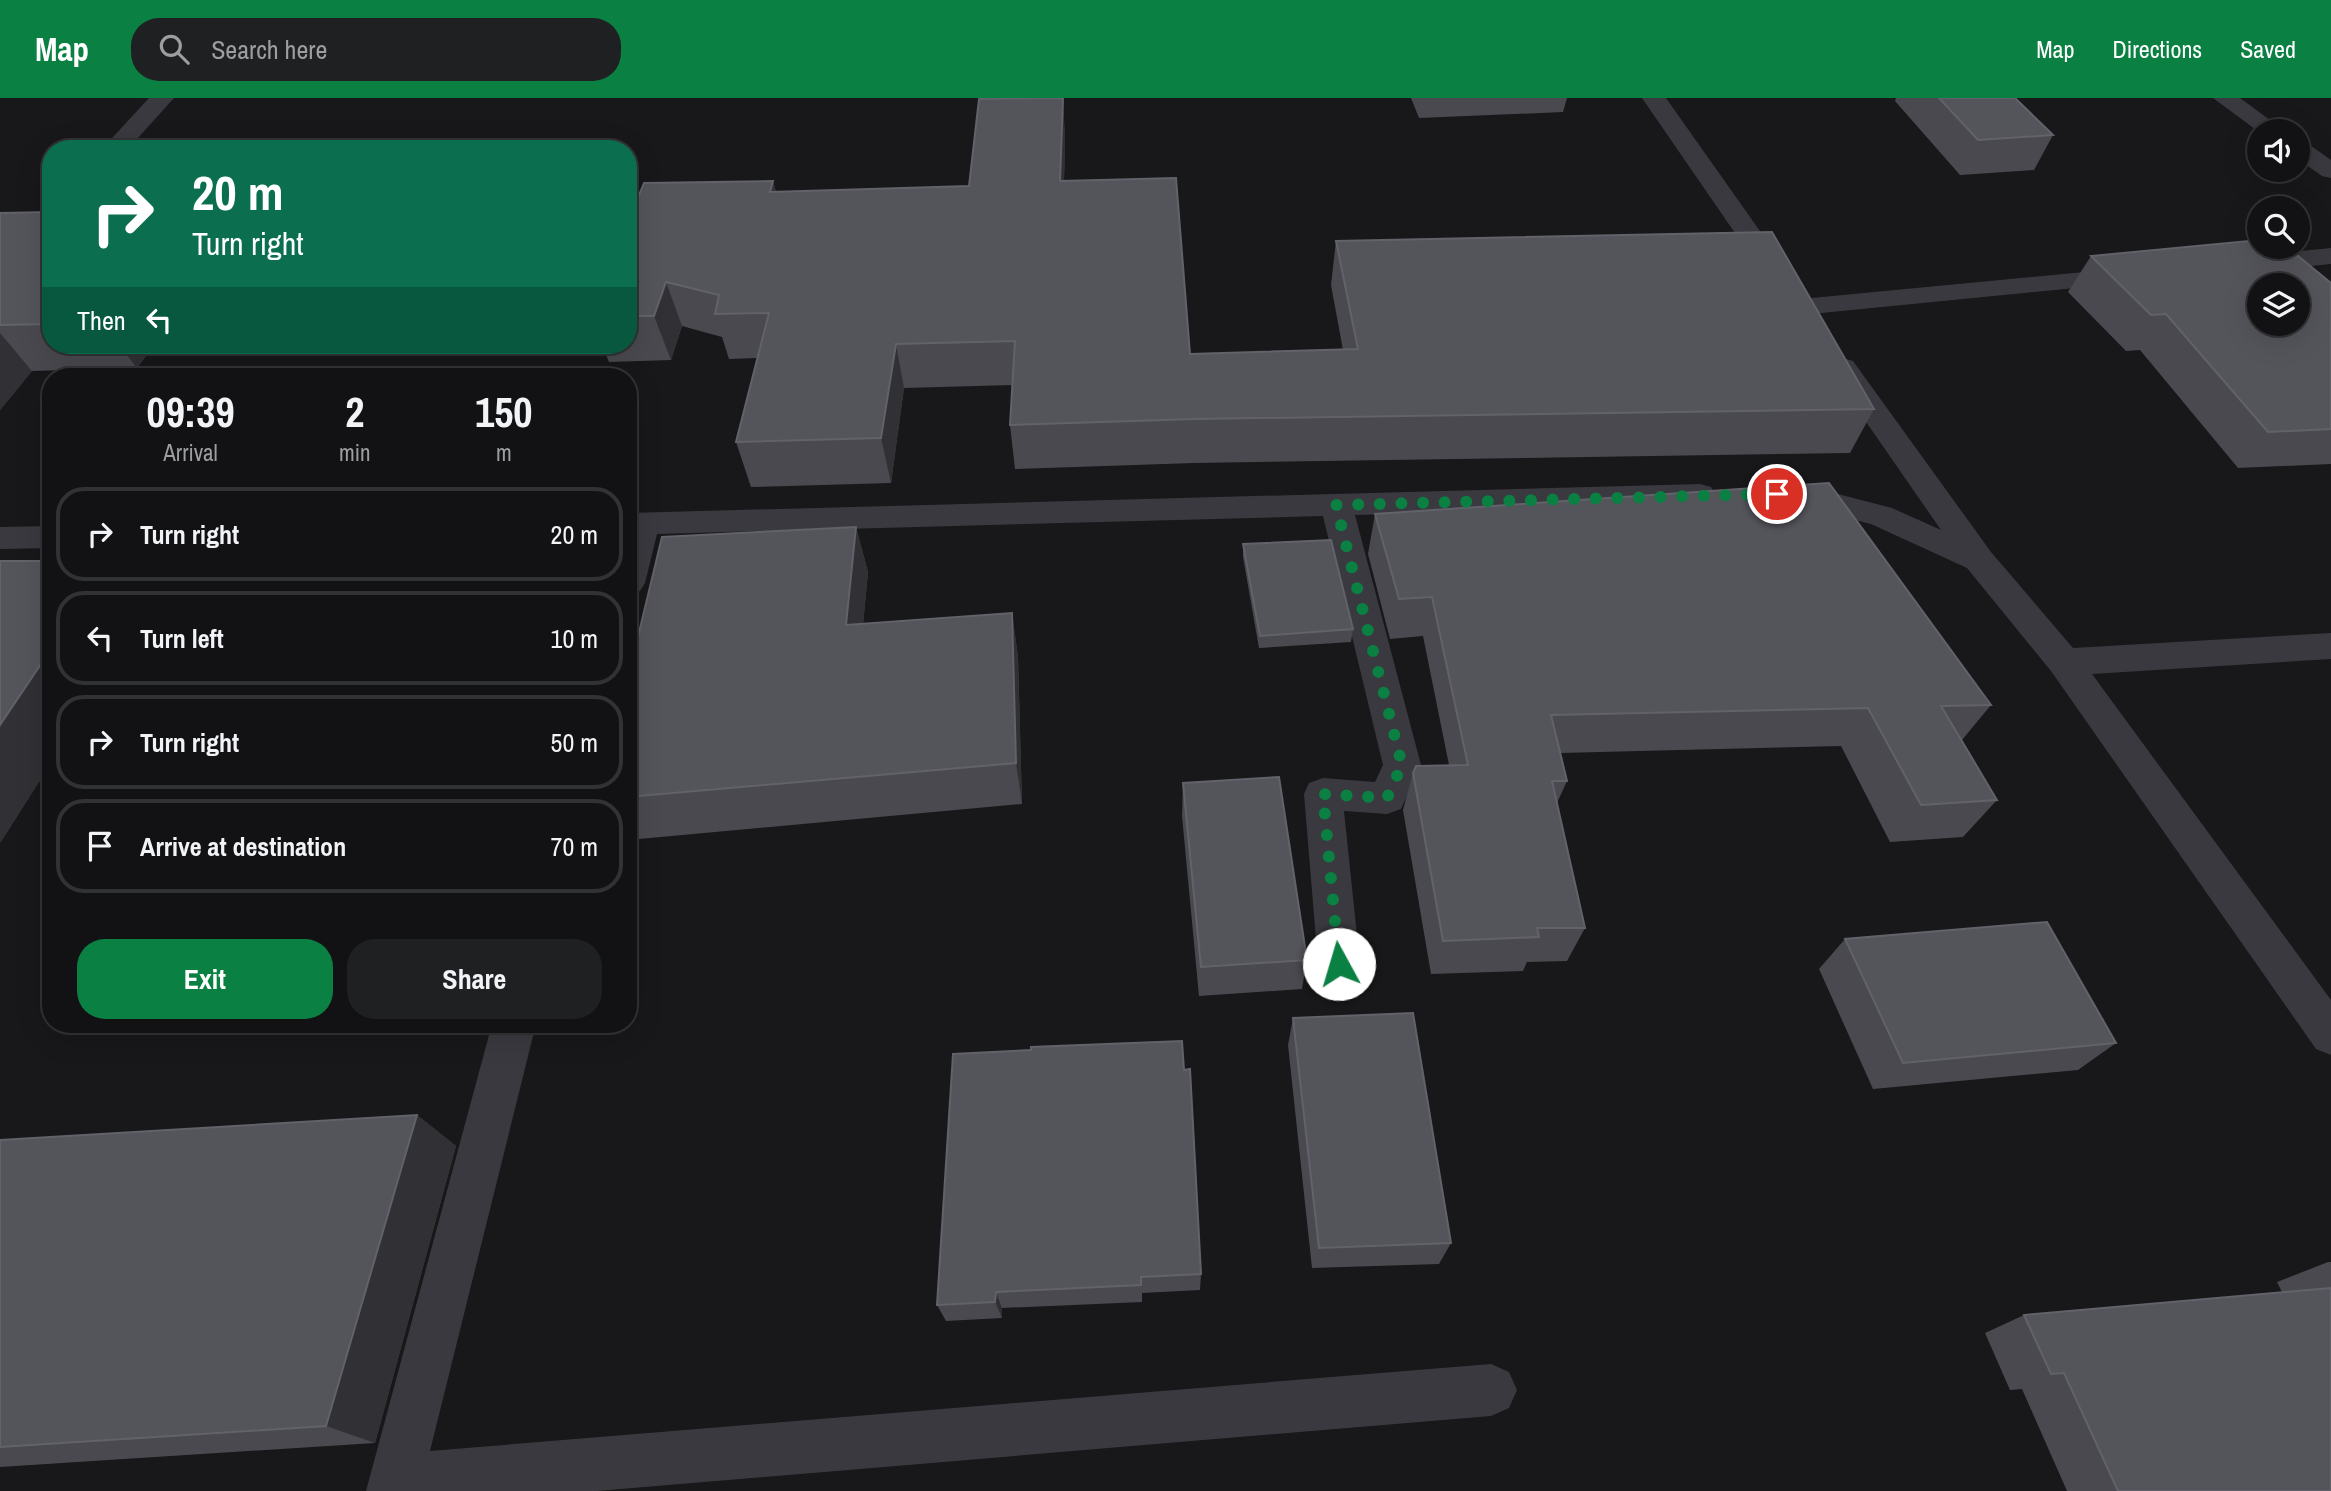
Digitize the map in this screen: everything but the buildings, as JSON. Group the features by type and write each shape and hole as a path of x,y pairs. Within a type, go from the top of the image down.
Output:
{"street":[{"path":"122,140 162,98"},
{"path":"1654,98 1979,560 2064,663 2331,1035"},
{"path":"2225,98 2256,119"},
{"path":"2310,156 2331,171"},
{"path":"2222,267 2331,256"},
{"path":"1814,326 2154,273"},
{"path":"637,523 1726,494"},
{"path":"1764,494 1802,494 1881,516 1979,560"},
{"path":"1336,505 1402,765 1387,798 1323,794 1339,964"},
{"path":"0,538 42,537"},
{"path":"2064,663 2331,646"},
{"path":"512,1033 394,1486 1491,1390"}],"route":[{"path":"1339,964 1323,794 1387,798 1402,765 1336,505 1777,494"}]}
